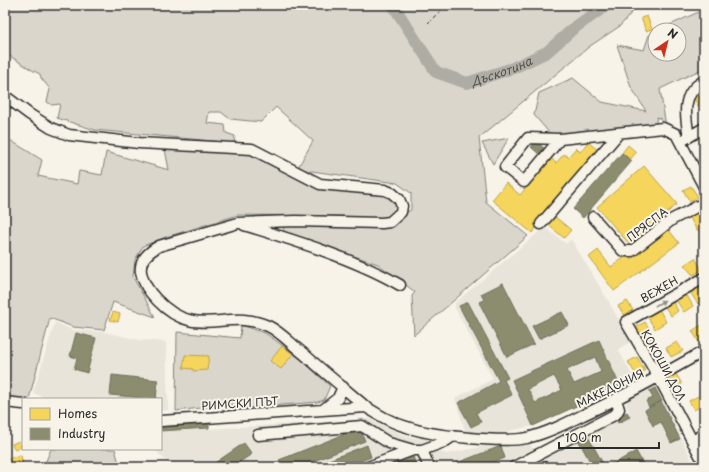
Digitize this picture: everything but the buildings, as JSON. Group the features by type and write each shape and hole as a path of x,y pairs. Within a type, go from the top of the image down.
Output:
{"street":[{"path":"689,137 687,97 696,85 704,81"},
{"name":"МАКЕДОНИЯ","path":"5,96 51,128 69,135 139,143 252,149 320,184 385,190 400,199 402,206 401,212 397,218 382,223 296,221 238,223 159,246 150,251 144,259 140,269 142,280 150,292 162,305 186,320 195,322 248,320 269,327 366,407 382,417 406,427 453,436 492,439 525,438 568,422 616,400 659,378 704,351"},
{"path":"560,139 524,182 505,166 528,138 560,139 663,128 676,134 704,187"},
{"path":"680,142 704,128"},
{"path":"541,224 619,133"},
{"name":"ПРЯСПА","path":"593,217 623,251 632,251 673,219 704,203"},
{"path":"238,223 294,240 384,276 400,286"},
{"name":"ВЕЖЕН","path":"626,322 704,278"},
{"name":"КОКОШИ ДОЛ","path":"626,322 659,378 704,463"},
{"path":"321,410 334,402 343,387"},
{"path":"514,467 527,464 616,414 620,409 616,400"},
{"path":"5,402 22,404"},
{"name":"РИМСКИ ПЪТ","path":"162,421 366,407"},
{"path":"258,435 362,426 389,443 418,450 429,467"},
{"path":"694,443 704,432"},
{"path":"368,467 444,442 453,436"}],"path":[{"path":"428,23 446,5"}],"shaded area":[{"path":"5,5 638,5 620,26 590,46 479,138 486,202 528,236 414,335 412,296 415,292 378,264 286,234 280,222 387,222 411,210 411,193 397,183 297,169 313,141 276,107 261,122 230,119 221,112 209,112 207,123 225,125 226,133 235,136 234,143 95,130 57,118 60,104 52,105 47,102 50,89 41,78 40,74 5,53"},
{"path":"700,5 704,5 704,68 660,89 667,133 663,131 661,119 657,117 655,126 551,135 534,115 539,93 573,78 602,102 646,111 631,87 617,45 644,50 647,41 647,62 687,62 687,22 677,22 703,10"},
{"path":"5,137 42,160 38,176 77,184 79,171 102,175 106,152 169,170 164,144 260,154 304,180 390,195 398,204 393,215 373,220 343,216 238,215 166,237 143,246 135,260 133,277 155,317 113,302 104,330 73,327 50,318 29,398 5,397"},
{"path":"509,138 493,164 482,143"},
{"path":"545,227 566,244 571,239 609,302 631,342 618,349 634,379 533,426 496,434 465,431 455,398 493,379 455,308 455,303"},
{"path":"55,322 72,330 104,332 140,340 166,342 168,410 162,411 162,398 46,398 33,393"},
{"path":"241,325 265,333 296,355 330,386 324,400 318,402 233,409 233,404 176,411 177,332 240,338"},
{"path":"655,384 695,467 172,467 155,450 162,450 162,432 371,419 407,437 434,439 439,451 446,454 500,443 529,443 533,449 609,412 613,419 629,410 626,405 629,397"},
{"path":"51,450 115,450 120,467 36,467 46,461"}],"waterway":[{"name":"Дъскотина","path":"393,5 436,72 467,83 513,68 547,52 574,28 607,5"}]}
